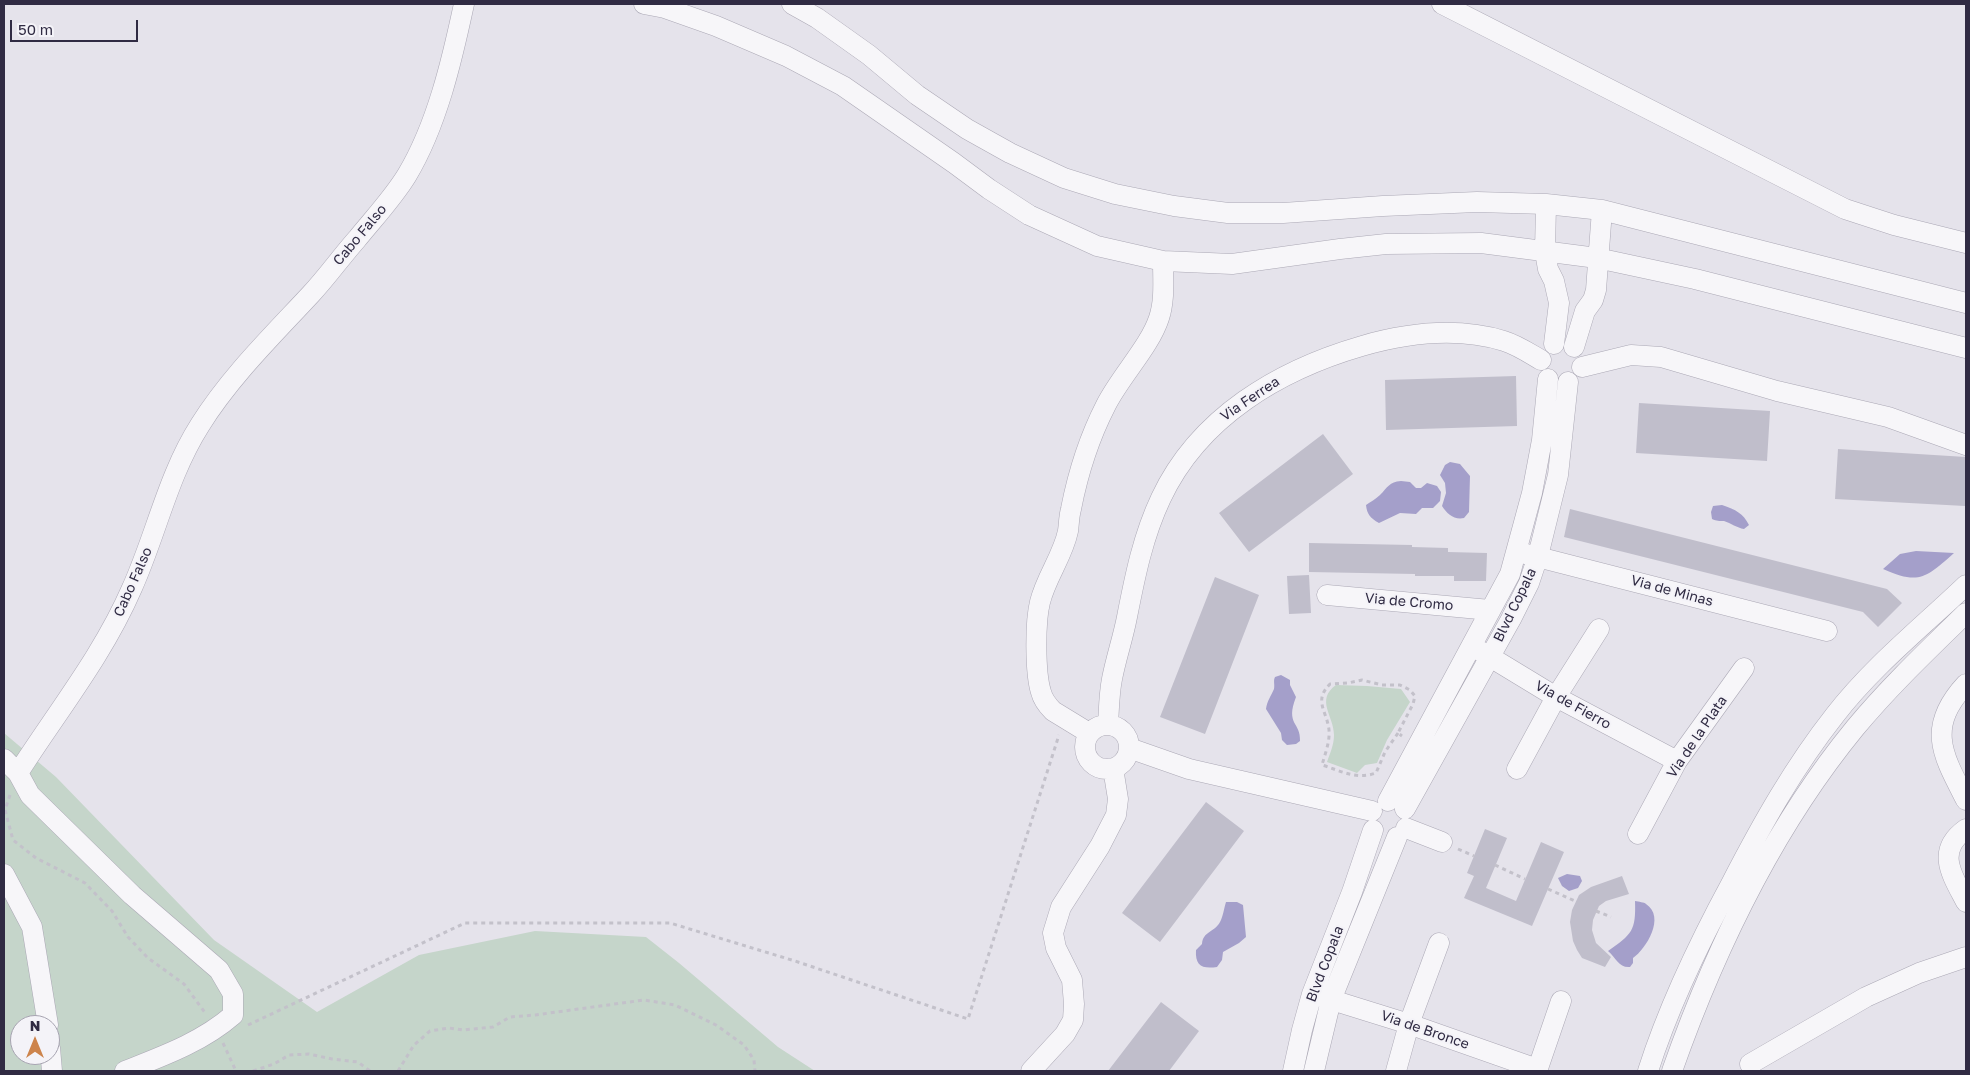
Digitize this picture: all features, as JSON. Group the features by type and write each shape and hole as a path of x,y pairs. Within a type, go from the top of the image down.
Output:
{"street":[{"name":"Cabo Falso","path":"18,773 78,684 114,623 146,555 183,456 199,426 239,372 313,292 384,208 407,175 426,138 436,108 457,40 464,4"},
{"path":"644,4 665,8 716,26 786,56 843,86 954,163 989,190 1029,215 1097,246 1163,261 1232,264 1386,244 1481,244 1597,258 1695,279 1966,348"},
{"path":"792,4 817,18 869,55 917,95 967,129 1010,153 1064,178 1115,194 1174,206 1228,213 1283,213 1477,202 1546,204 1602,210 1966,303"},
{"path":"1442,4 1845,209 1894,225 1966,243"},
{"path":"1546,204 1545,252 1548,269 1554,281 1559,304 1554,344"},
{"path":"1574,347 1585,311 1593,300 1596,290 1602,210"},
{"path":"1089,733 1048,707 1041,692 1037,667 1040,602 1068,532 1070,510 1082,461 1098,420 1160,318 1164,289 1163,261"},
{"name":"Via Ferrea","path":"1108,724 1111,681 1139,559 1150,524 1176,470 1195,444 1225,415 1268,385 1299,369 1334,354 1406,335 1435,333 1485,337 1518,347 1541,360"},
{"path":"1561,342 1574,347 1582,359 1579,373 1568,382 1554,383 1548,379 1543,374 1541,360 1543,353 1554,344 1561,342"},
{"path":"1582,366 1631,355 1661,358 1777,391 1888,417 1966,445"},
{"name":"Blvd Copala","path":"1314,1071 1331,1000 1390,819 1416,748 1510,574 1532,494 1542,440 1548,379"},
{"name":"Blvd Copala","path":"1293,1071 1312,994 1352,892 1390,819 1489,657 1511,619 1528,583 1538,556 1558,475 1568,382"},
{"name":"Via de Minas","path":"1517,552 1828,631"},
{"path":"1648,1071 1673,1001 1711,921 1768,813 1835,714 1866,680 1966,585"},
{"name":"Via de Cromo","path":"1327,595 1490,610"},
{"path":"1672,1071 1693,1012 1741,907 1787,826 1834,756 1880,700 1966,613"},
{"path":"1517,769 1556,697 1599,629"},
{"name":"Via de Fierro","path":"1472,645 1556,697 1677,761"},
{"name":"Via de la Plata","path":"1638,834 1677,761 1744,668"},
{"path":"1966,684 1947,709 1941,733 1945,757 1966,800"},
{"path":"1108,724 1121,729 1126,734 1130,748 1125,761 1113,768 1099,768 1089,759 1085,746 1089,733 1101,725 1108,724"},
{"path":"1814,743 1834,756"},
{"path":"1130,748 1189,769 1390,819 1442,842"},
{"path":"4,759 18,773 30,795 132,895 219,970 232,994 233,1015 216,1030 173,1052 125,1071"},
{"path":"1031,1071 1065,1034 1073,1020 1072,980 1056,948 1054,933 1060,907 1100,846 1116,815 1118,800 1113,768"},
{"path":"1966,828 1949,848 1948,858 1954,879 1966,902"},
{"path":"4,874 32,927 46,1015"},
{"path":"1396,1071 1409,1024 1439,943"},
{"path":"1750,1064 1866,997 1919,973 1966,957"},
{"name":"Via de Bronce","path":"1312,994 1409,1024 1537,1070"},
{"path":"1537,1070 1561,1001"}],"path":[{"path":"1362,680 1382,685 1400,685 1410,690 1414,696 1413,704 1398,733 1385,752 1376,773 1366,776 1353,776 1322,765 1329,731 1321,702 1323,691 1330,684 1362,680"},
{"path":"246,1026 465,923 670,923 795,961 968,1020 1064,718"},
{"path":"1398,733 1416,748"},
{"path":"18,773 5,810 13,840 36,858 85,884 112,911 128,937 148,958 184,984 202,1007 216,1030 236,1071"},
{"path":"1495,865 1525,880"},
{"path":"1548,889 1575,901"},
{"path":"1596,911 1611,917"},
{"path":"398,1071 414,1045 430,1031 449,1028 463,1030 493,1027 510,1017 644,1000 675,1005 716,1025 744,1045 754,1060 755,1071"},
{"path":"253,1071 274,1064 289,1055 309,1054 358,1062 370,1071"}],"green space":[{"path":"1336,685 1401,689 1410,702 1387,740 1377,763 1365,765 1357,773 1327,762 1333,746 1334,735 1326,702 1327,696"},
{"path":"4,733 56,777 214,940 317,1012 419,955 535,931 646,937 778,1047 815,1071 4,1071"}],"shaded area":[{"path":"1450,462 1460,464 1470,476 1469,512 1464,518 1451,516 1442,506 1446,493 1445,483 1440,475 1445,465"},
{"path":"1401,481 1410,482 1416,488 1421,488 1427,483 1437,486 1441,492 1440,501 1433,508 1422,508 1416,514 1400,513 1379,523 1370,516 1366,505 1391,484"},
{"path":"1722,505 1739,512 1749,525 1744,529 1724,521 1712,519 1711,512 1713,506"},
{"path":"1916,551 1954,553 1929,573 1914,578 1905,577 1883,569 1900,554"},
{"path":"1281,675 1290,680 1290,685 1296,697 1292,713 1300,735 1300,741 1296,744 1287,745 1282,740 1281,733 1266,709 1274,689 1275,677"},
{"path":"1567,874 1580,876 1582,881 1578,888 1569,891 1562,886 1558,878"},
{"path":"1635,901 1645,903 1652,910 1654,924 1652,932 1643,948 1633,958 1633,963 1630,967 1626,967 1620,964 1608,951 1631,931 1635,919"},
{"path":"1226,902 1237,902 1243,905 1246,937 1223,952 1222,960 1217,967 1204,967 1198,963 1196,950 1202,944 1204,937 1218,926"}],"building":[{"path":"1516,376 1517,426 1386,430 1385,380"},
{"path":"1639,403 1770,411 1767,461 1636,453"},
{"path":"1323,434 1353,474 1249,552 1219,513"},
{"path":"1838,449 1966,457 1965,506 1835,499"},
{"path":"1570,509 1887,589 1902,603 1878,627 1863,612 1564,537"},
{"path":"1309,543 1412,545 1412,547 1448,548 1448,552 1487,553 1486,581 1454,581 1454,576 1415,576 1415,574 1309,572"},
{"path":"1309,575 1311,613 1289,614 1287,576"},
{"path":"1215,577 1259,595 1205,734 1160,717"},
{"path":"1206,802 1244,831 1160,942 1122,913"},
{"path":"1485,829 1507,838 1486,888 1516,901 1541,842 1564,852 1532,926 1464,898 1474,876 1467,873"},
{"path":"1622,876 1629,894 1606,901 1599,906 1593,920 1592,930 1596,943 1611,957 1605,967 1582,958 1577,950 1573,941 1570,922 1572,910 1579,895 1591,887"},
{"path":"1161,1002 1199,1031 1169,1071 1108,1071"}]}
